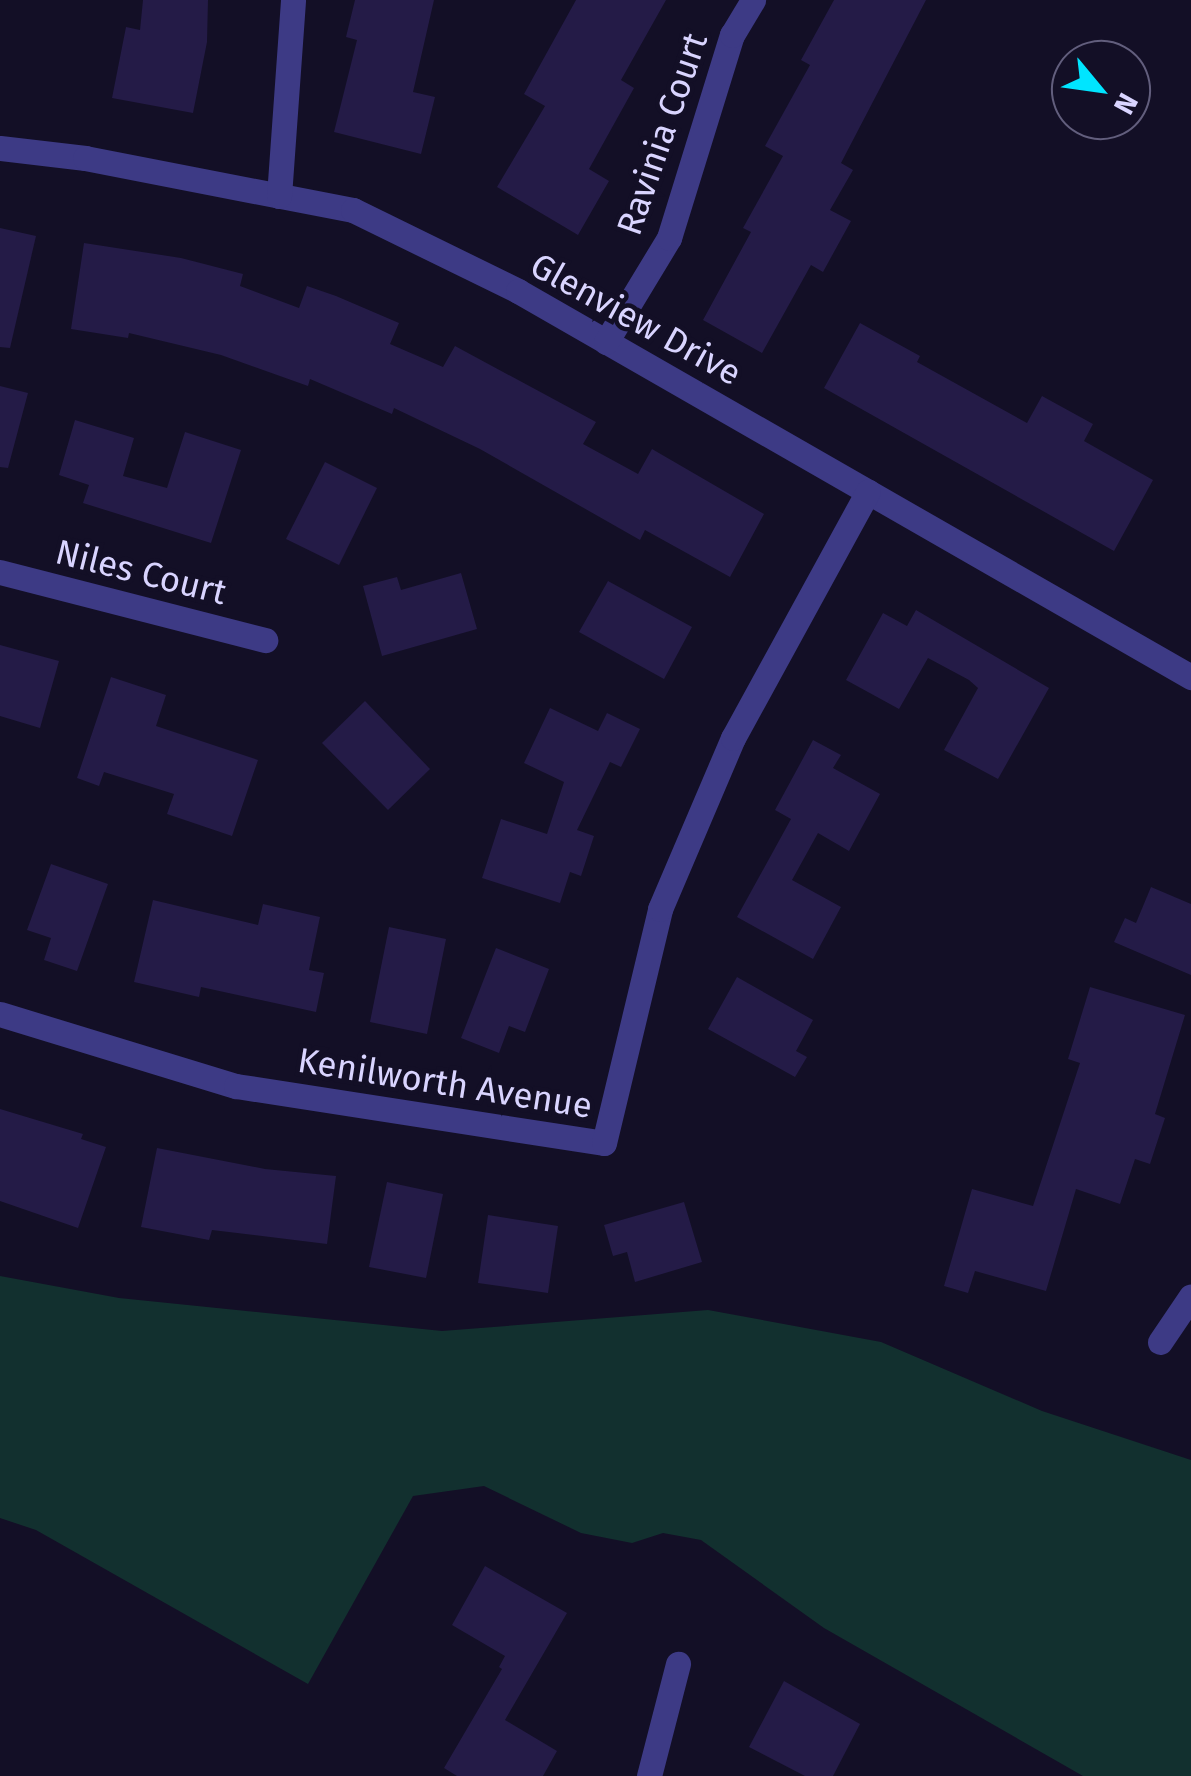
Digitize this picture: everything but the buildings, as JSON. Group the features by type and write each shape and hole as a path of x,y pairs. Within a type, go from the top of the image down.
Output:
{"street":[{"path":"279,196 293,0"},
{"name":"Ravinia Court","path":"606,342 669,238 732,35 752,0"},
{"name":"Glenview Drive","path":"0,148 85,158 353,210 518,292 1191,677"},
{"name":"Kenilworth Avenue","path":"0,1014 236,1086 604,1143 660,909 733,738 868,491"},
{"name":"Niles Court","path":"0,572 264,640"},
{"path":"1160,1342 1191,1296"},
{"path":"649,1776 678,1664"}],"green space":[{"path":"0,1276 119,1298 442,1331 708,1310 881,1342 1042,1411 1191,1460 1191,1776 1083,1776 824,1628 701,1540 663,1533 632,1543 581,1533 484,1486 413,1496 308,1684 36,1530 0,1518"}]}
